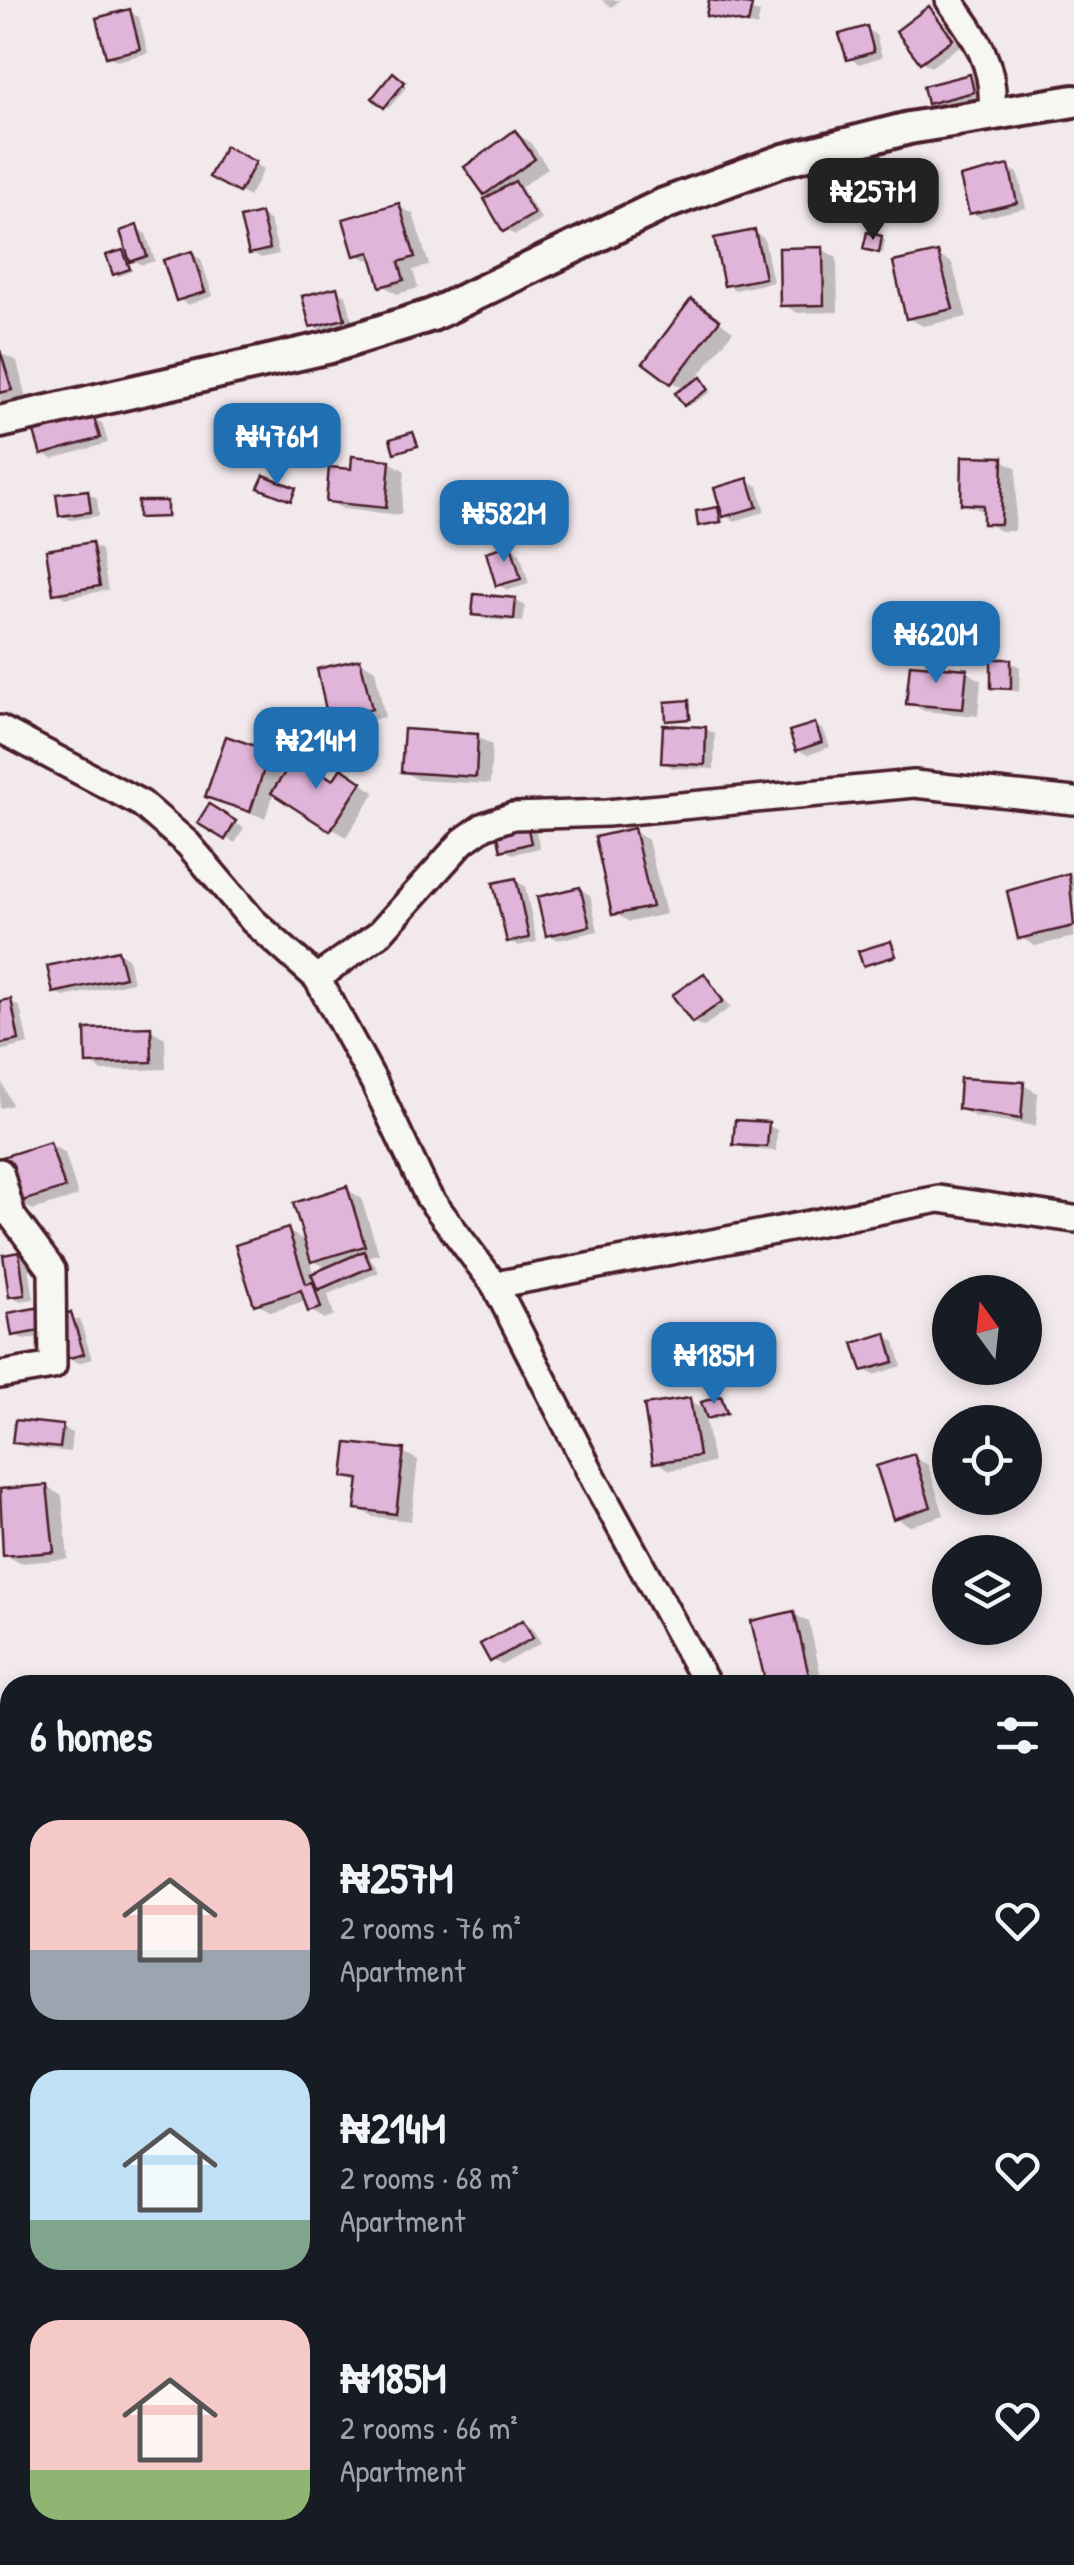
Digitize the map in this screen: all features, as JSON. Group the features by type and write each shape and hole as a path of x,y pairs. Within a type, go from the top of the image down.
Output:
{"street":[{"path":"950,0 983,47 994,85 992,113"},
{"path":"0,422 330,347 432,315 664,204 784,160 992,113 1074,101"},
{"path":"0,729 142,804 188,844 252,920 317,978 374,1082 428,1196 495,1285 586,1466 701,1675"},
{"path":"317,978 380,934 462,841 484,826 513,816 607,813 914,784 1074,802"},
{"path":"0,1172 12,1216 52,1270 53,1347 53,1366 0,1375"},
{"path":"495,1285 938,1199 1074,1220"}],"building":[{"path":"709,0 752,5 748,24 706,16"},
{"path":"929,6 953,39 920,63 896,31"},
{"path":"130,9 140,49 106,57 96,18"},
{"path":"867,26 874,52 847,60 839,34"},
{"path":"393,72 405,82 384,108 372,98"},
{"path":"970,74 974,92 927,104 923,86"},
{"path":"515,130 535,159 484,195 464,167"},
{"path":"225,146 256,162 239,193 209,177"},
{"path":"1009,165 1017,203 969,214 960,177"},
{"path":"515,181 534,214 503,232 484,199"},
{"path":"399,203 415,257 399,262 404,280 380,287 370,252 354,256 343,219"},
{"path":"261,213 270,249 249,254 240,218"},
{"path":"137,225 147,256 130,262 120,231"},
{"path":"755,230 765,278 724,286 714,238"},
{"path":"867,232 882,236 879,253 863,249"},
{"path":"823,247 824,305 780,306 779,248"},
{"path":"123,250 130,269 113,275 106,255"},
{"path":"192,251 205,292 176,301 163,260"},
{"path":"938,252 953,309 906,319 893,262"},
{"path":"337,287 345,319 310,327 302,296"},
{"path":"691,299 720,320 671,384 643,363"},
{"path":"0,350 12,390 0,393"},
{"path":"701,377 709,389 684,406 675,393"},
{"path":"93,415 100,438 41,455 34,432"},
{"path":"266,415 271,452 228,459 223,421"},
{"path":"413,432 418,446 394,453 390,439"},
{"path":"352,456 390,460 386,508 326,502 329,467 351,469"},
{"path":"962,456 1003,457 1001,524 983,524 983,505 961,504"},
{"path":"264,475 296,488 291,501 258,488"},
{"path":"748,478 757,507 723,517 714,488"},
{"path":"88,490 91,512 59,516 56,494"},
{"path":"138,501 167,501 167,517 138,518"},
{"path":"718,507 721,522 698,526 696,511"},
{"path":"92,542 100,586 53,594 46,550"},
{"path":"511,544 521,579 496,586 486,552"},
{"path":"474,594 516,598 514,619 472,615"},
{"path":"360,659 372,709 328,719 317,669"},
{"path":"991,659 1011,659 1011,689 991,688"},
{"path":"910,664 967,669 963,709 906,704"},
{"path":"689,700 690,719 666,721 665,702"},
{"path":"815,723 822,742 796,751 789,731"},
{"path":"663,725 706,727 705,765 661,763"},
{"path":"404,729 478,734 476,777 401,772"},
{"path":"226,736 270,751 250,812 205,797"},
{"path":"296,756 333,780 341,768 362,782 330,831 271,793"},
{"path":"209,804 236,821 225,840 197,823"},
{"path":"526,820 531,843 501,851 496,827"},
{"path":"634,828 652,907 612,915 595,837"},
{"path":"1069,873 1074,926 1018,939 1007,891"},
{"path":"516,878 529,938 507,942 493,883"},
{"path":"580,887 590,926 546,936 537,897"},
{"path":"891,941 896,956 863,966 858,951"},
{"path":"118,950 125,977 53,993 47,966"},
{"path":"704,973 723,1001 692,1023 672,995"},
{"path":"11,999 19,1040 0,1044 0,1001"},
{"path":"151,1027 152,1062 86,1064 85,1029"},
{"path":"960,1078 1024,1082 1021,1119 958,1109"},
{"path":"735,1120 769,1122 767,1147 733,1145"},
{"path":"50,1142 65,1188 16,1203 2,1157"},
{"path":"347,1186 365,1246 311,1262 293,1203"},
{"path":"288,1228 306,1284 313,1282 321,1308 308,1312 301,1290 254,1305 235,1245"},
{"path":"364,1251 371,1267 318,1290 311,1274"},
{"path":"19,1252 25,1295 9,1297 3,1255"},
{"path":"46,1306 50,1329 12,1336 8,1313"},
{"path":"71,1312 84,1354 66,1359 54,1317"},
{"path":"886,1333 894,1362 862,1371 853,1343"},
{"path":"721,1396 727,1413 707,1419 701,1402"},
{"path":"690,1398 699,1456 653,1463 644,1405"},
{"path":"15,1420 63,1425 60,1448 12,1443"},
{"path":"347,1443 404,1449 396,1514 355,1509 359,1479 343,1477"},
{"path":"914,1454 931,1507 893,1519 876,1466"},
{"path":"47,1485 54,1552 3,1556 0,1489"},
{"path":"794,1611 809,1675 764,1675 751,1621"},
{"path":"523,1620 533,1638 490,1662 480,1644"}]}
